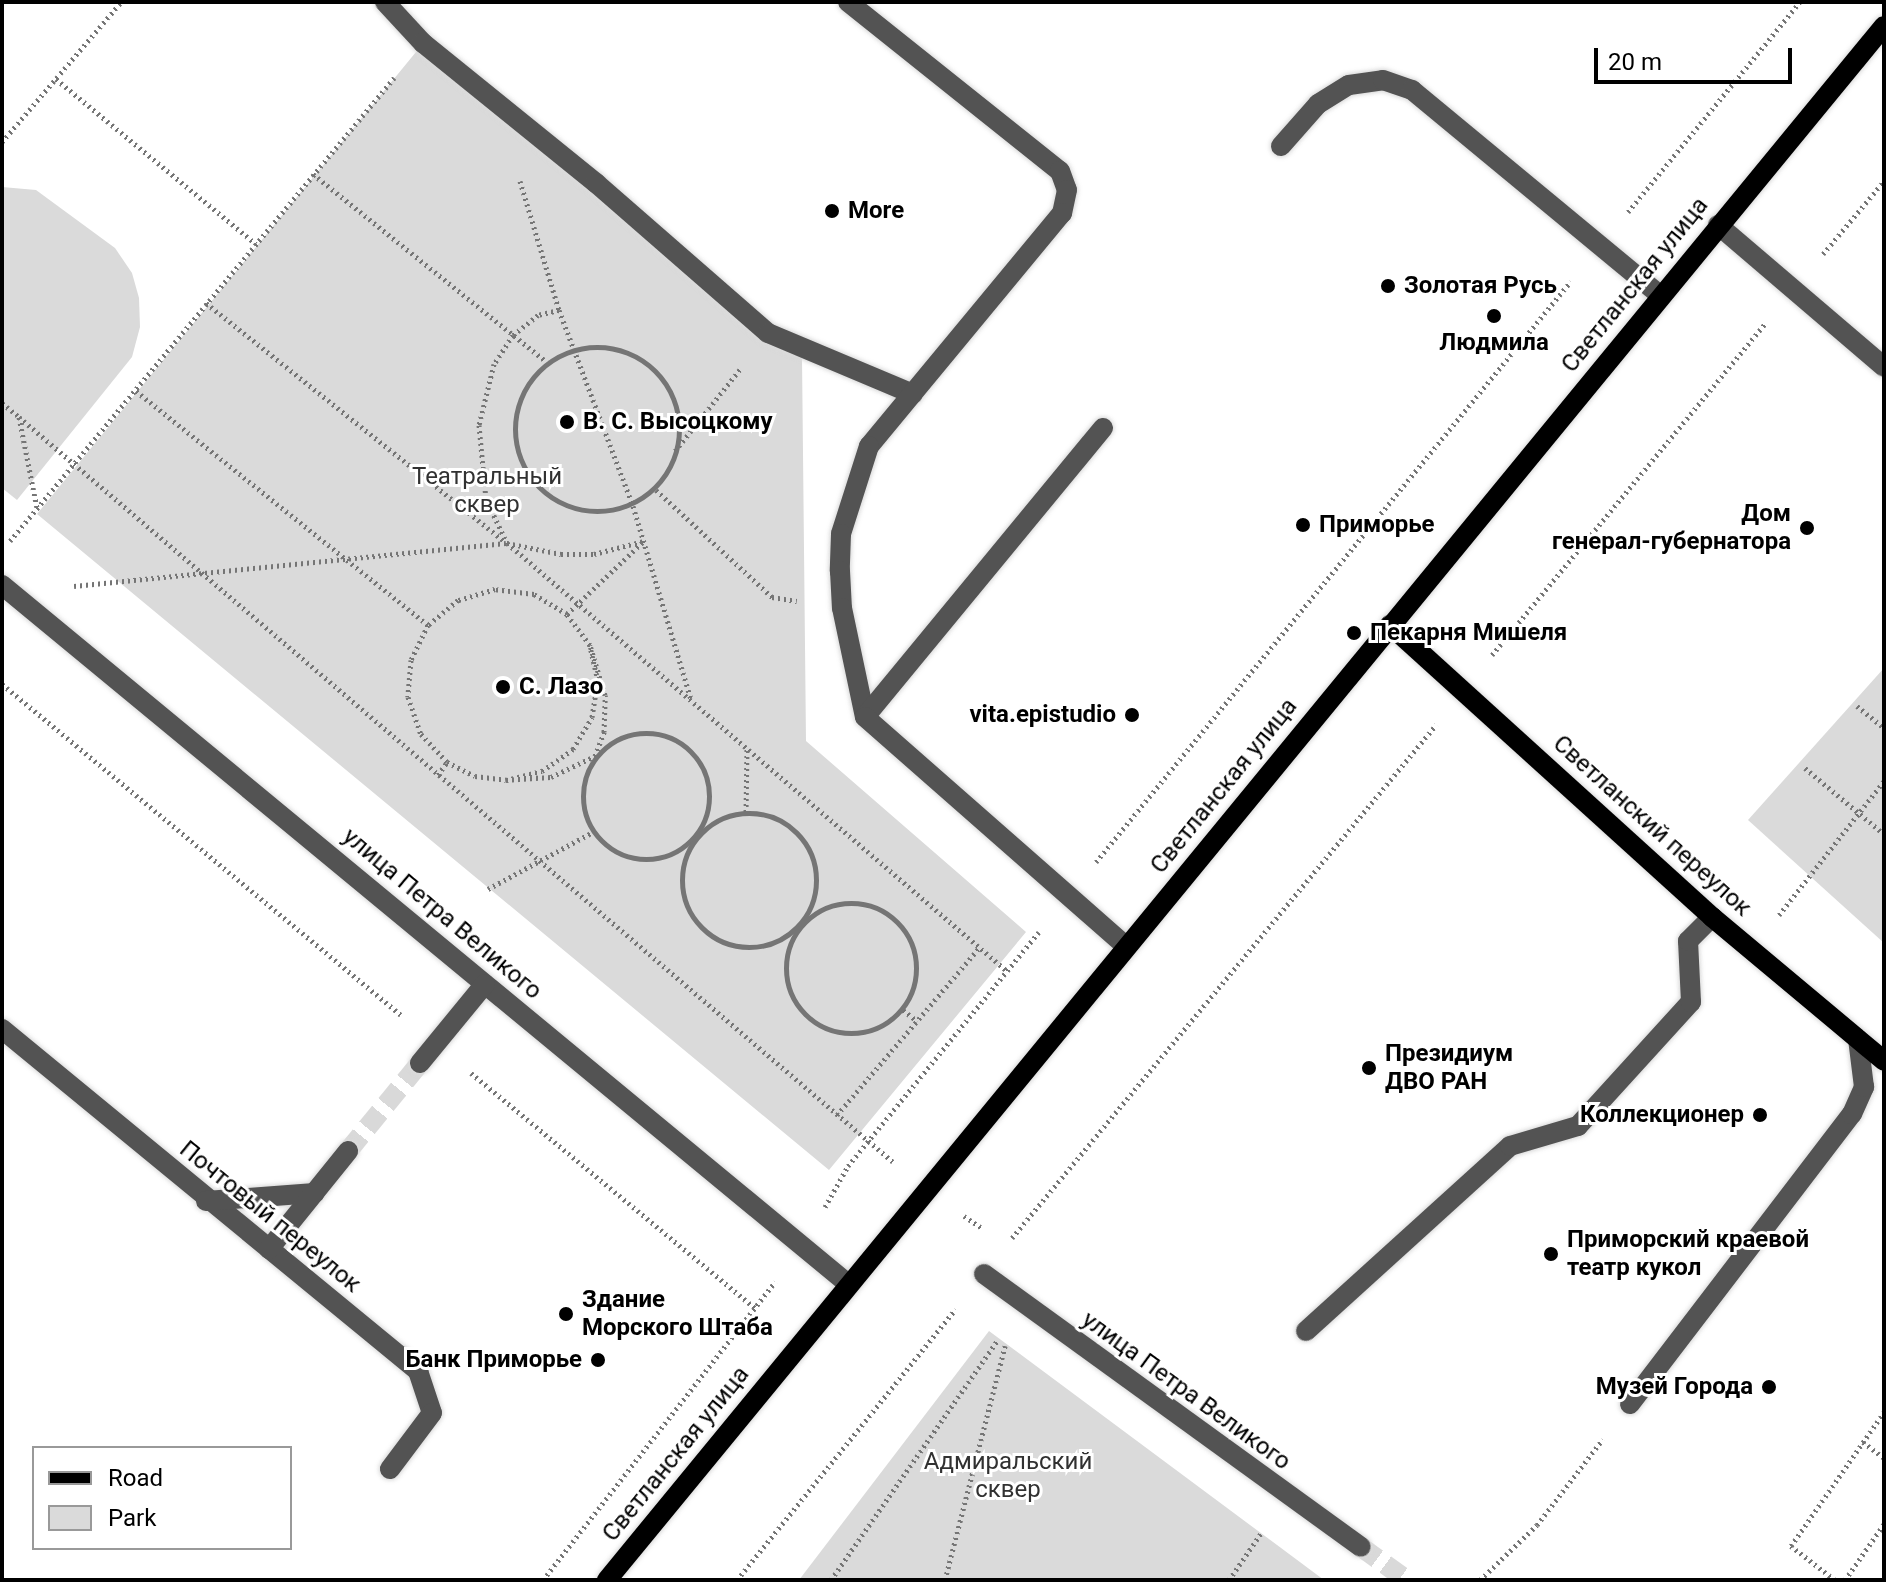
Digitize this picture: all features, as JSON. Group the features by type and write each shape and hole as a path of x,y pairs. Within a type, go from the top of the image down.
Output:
{"main road":[{"name":"Светланская улица","path":"607,1580 1884,26"},
{"name":"Светланский переулок","path":"1390,625 1712,917 1884,1061"}],"street":[{"path":"385,2 423,43 596,183 768,333 913,394"},
{"path":"848,2 1060,171 1067,190 1062,213 869,446 841,534 842,608 865,717 1067,898 1126,946"},
{"path":"1281,146 1318,104 1349,85 1383,80 1412,90 1660,295"},
{"path":"1718,225 1884,367"},
{"path":"865,717 1103,428"},
{"name":"улица Петра Великого","path":"2,585 848,1284"},
{"path":"1306,1331 1510,1146 1578,1126 1691,1002 1688,941 1712,917"},
{"path":"420,1063 485,984"},
{"name":"Почтовый переулок","path":"2,1029 206,1201 418,1371 432,1413 390,1469"},
{"path":"1630,1404 1852,1114 1864,1087 1858,1039"},
{"path":"269,1249 348,1151"},
{"path":"206,1201 315,1193"},
{"name":"улица Петра Великого","path":"984,1274 1284,1495 1361,1547"}],"path":[{"path":"2,142 121,2"},
{"path":"543,1580 803,1247 848,1166 1800,2"},
{"path":"2,550 423,43"},
{"path":"56,79 256,244"},
{"path":"313,174 547,362"},
{"path":"519,177 559,310 633,506 692,700"},
{"path":"206,303 507,543 1007,971"},
{"path":"507,543 486,499 479,425 494,364 513,335 538,315 559,310"},
{"path":"675,452 674,409 652,370 616,348 575,348 547,362 524,393 518,422 520,451 534,478 553,498 579,511 608,513 633,506 656,490 675,452 768,333"},
{"path":"136,391 428,625"},
{"path":"2,403 868,1141"},
{"path":"19,417 37,509"},
{"path":"656,490 772,597"},
{"path":"116,582 507,543 561,554 594,554 644,541"},
{"path":"567,614 644,541"},
{"path":"428,625 411,660 408,697 421,734 447,762 475,776 506,780 551,777 595,756 611,742 635,734 660,734 682,744 703,769 710,802 699,833 686,856 682,883 688,909 704,930 734,946 769,944 800,926 820,910 845,902 870,905 894,917 914,945 917,979 903,1010 875,1031 840,1035 809,1020 793,1001 785,975 787,949 800,926 815,895 813,860 795,830 773,817 746,812 721,818 699,833 673,854 641,861 610,850 593,832 583,808 584,783 595,756 604,732 605,695 590,645 567,614 534,594 495,589 458,600 428,625"},
{"path":"506,780 542,771 573,749 586,728 598,681 590,645"},
{"path":"2,684 755,1308"},
{"path":"1857,706 1884,728"},
{"path":"746,812 747,748"},
{"path":"438,775 447,762"},
{"path":"1805,768 1884,834"},
{"path":"1750,948 1884,781"},
{"path":"488,889 593,832"},
{"path":"837,1115 979,948"},
{"path":"903,1010 917,1021"},
{"path":"737,1580 984,1274"},
{"path":"831,1580 1006,1332 945,1580"},
{"path":"1480,1580 1501,1565 1537,1525 1630,1404"},
{"path":"1835,1580 1791,1546 1884,1412"},
{"path":"1863,1442 1884,1458"},
{"path":"1229,1580 1284,1495"},
{"path":"1845,1580 1884,1524"}],"green space":[{"name":"Театральный сквер","path":"425,41 802,357 806,741 1026,932 829,1170 37,514"},
{"path":"2,187 36,190 115,248 132,273 139,298 140,327 132,357 17,500 2,488"},
{"path":"1884,668 1884,943 1748,820"},
{"name":"Адмиральский сквер","path":"989,1331 1324,1580 799,1580"}],"tunnel":[{"path":"348,1151 420,1063"},
{"path":"1361,1547 1407,1580"}],"place":[{"name":"More","path":"832,211"},
{"name":"Золотая Русь","path":"1388,286"},
{"name":"Людмила","path":"1494,316"},
{"name":"В. С. Высоцкому","path":"567,422"},
{"name":"Приморье","path":"1303,525"},
{"name":"Дом генерал-губернатора","path":"1807,528"},
{"name":"Пекарня Мишеля","path":"1354,633"},
{"name":"С. Лазо","path":"503,687"},
{"name":"vita.epistudio","path":"1132,715"},
{"name":"Президиум ДВО РАН","path":"1369,1068"},
{"name":"Коллекционер","path":"1760,1115"},
{"name":"Приморский краевой театр кукол","path":"1551,1254"},
{"name":"Здание Морского Штаба","path":"566,1314"},
{"name":"Банк Приморье","path":"598,1360"},
{"name":"Музей Города","path":"1769,1387"}]}
